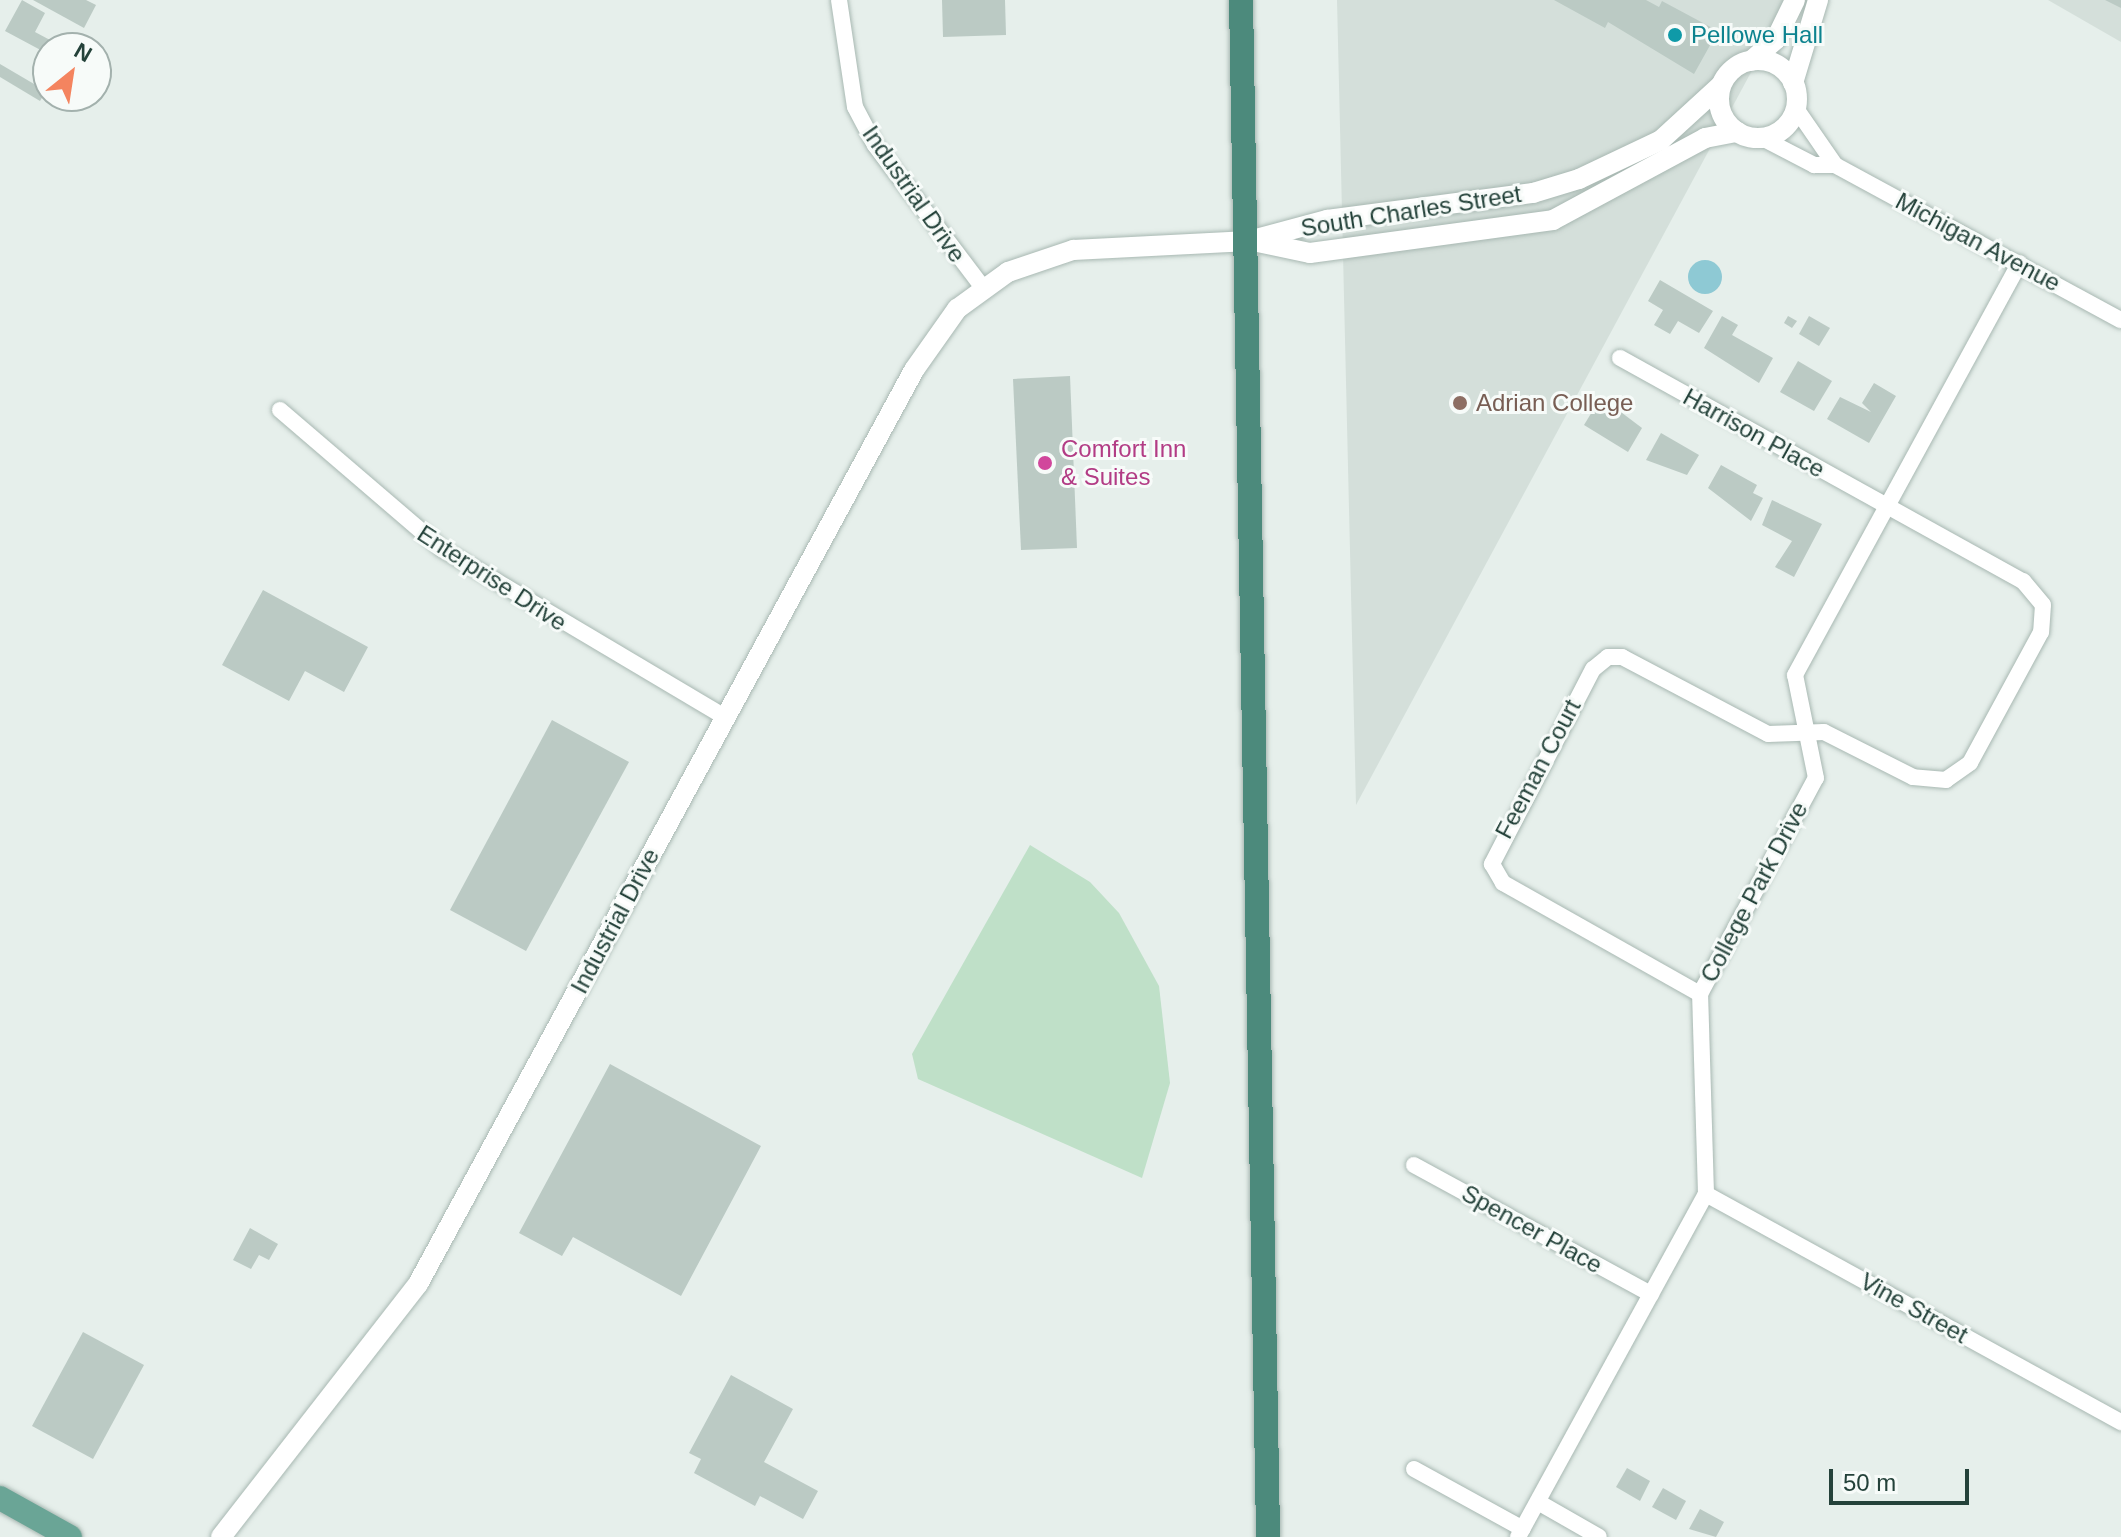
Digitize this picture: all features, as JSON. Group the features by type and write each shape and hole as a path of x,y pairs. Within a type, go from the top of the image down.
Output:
{"highway":[{"path":"1241,0 1249,241 1268,1537"}],"main road":[{"path":"0,1498 70,1537"}],"street":[{"name":"Industrial Drive","path":"839,0 855,107 875,145 983,288"},
{"path":"1795,0 1776,39 1721,85 1721,111 1737,132 1762,138 1784,128 1795,107 1793,83 1818,0"},
{"path":"1751,61 1777,65 1793,83"},
{"name":"South Charles Street","path":"1249,241 1327,220 1533,193 1579,179 1661,140 1721,85"},
{"name":"Michigan Avenue","path":"1795,107 1835,165 2121,320"},
{"name":"South Charles Street","path":"1249,241 1310,253 1553,220 1705,138 1737,132"},
{"name":"Michigan Avenue","path":"1762,138 1814,165 1835,165"},
{"name":"Industrial Drive","path":"221,1537 418,1284 935,334 983,288 1073,250 1249,241"},
{"name":"College Park Drive","path":"1706,1194 1700,994 1816,778 1795,675 2020,263"},
{"name":"Harrison Place","path":"1620,358 2023,581 2043,605 2041,632 1960,774 1913,777 1838,736 1808,735"},
{"name":"Enterprise Drive","path":"280,410 442,549 725,717"},
{"name":"Feeman Court","path":"1700,994 1503,883 1492,864 1498,842 1582,687 1608,657 1640,664 1768,734 1808,735"},
{"name":"Spencer Place","path":"1414,1165 1651,1294"},
{"path":"1414,1469 1521,1533 1706,1194"},
{"name":"Vine Street","path":"1706,1194 2121,1422"},
{"path":"1538,1502 1599,1537"}],"shaded area":[{"name":"Adrian College","path":"1337,0 1790,0 1356,805"},
{"path":"2048,0 2121,0 2121,42"}],"green space":[{"path":"1030,845 1090,882 1119,913 1159,986 1170,1083 1142,1178 918,1079 912,1054"}],"water":[{"path":"1705,260 1717,265 1722,277 1717,289 1705,294 1693,289 1688,277 1693,265"}],"building":[{"path":"22,0 45,13 35,32 32,32 32,45 5,31"},
{"path":"33,0 86,0 96,5 84,28"},
{"path":"942,0 1005,0 1006,35 943,37"},
{"name":"Pellowe Hall","path":"1554,0 1646,0 1659,7 1662,1 1718,31 1694,74 1608,22 1605,28"},
{"path":"2105,0 2121,0 2121,8"},
{"path":"0,64 32,83 32,96 0,77"},
{"path":"1660,280 1713,311 1699,333 1678,321 1670,334 1654,325 1663,310 1648,301"},
{"path":"1722,316 1738,325 1732,335 1773,358 1759,383 1704,348"},
{"path":"1788,316 1797,321 1792,328 1784,323"},
{"path":"1809,316 1830,328 1819,346 1799,334"},
{"path":"1798,361 1832,381 1814,411 1780,392"},
{"name":"Comfort Inn & Suites","path":"1070,376 1077,548 1021,550 1013,379"},
{"path":"1874,383 1896,396 1869,443 1827,419 1840,397 1871,412 1862,403"},
{"path":"1601,397 1642,428 1628,452 1584,425"},
{"path":"1661,433 1699,455 1687,475 1646,460"},
{"path":"1721,465 1757,485 1753,493 1763,498 1751,521 1708,488"},
{"path":"1772,500 1822,524 1794,577 1775,567 1792,541 1762,525"},
{"path":"263,590 368,647 344,692 305,671 289,701 222,665"},
{"path":"552,720 629,762 526,951 450,910"},
{"path":"610,1064 761,1146 681,1296 573,1237 562,1256 519,1233"},
{"path":"250,1228 278,1244 269,1260 259,1255 251,1269 233,1260"},
{"path":"83,1332 144,1365 93,1459 32,1426"},
{"path":"731,1375 793,1409 764,1462 818,1491 803,1519 760,1496 755,1506 694,1473 701,1459 689,1453"},
{"path":"1627,1468 1650,1481 1640,1501 1616,1487"},
{"path":"1663,1488 1686,1501 1676,1520 1652,1507"},
{"path":"1700,1509 1724,1522 1716,1537 1689,1529"}],"place":[{"name":"Pellowe Hall","path":"1675,35"},
{"name":"Adrian College","path":"1460,403"},
{"name":"Comfort Inn & Suites","path":"1045,463"}]}
